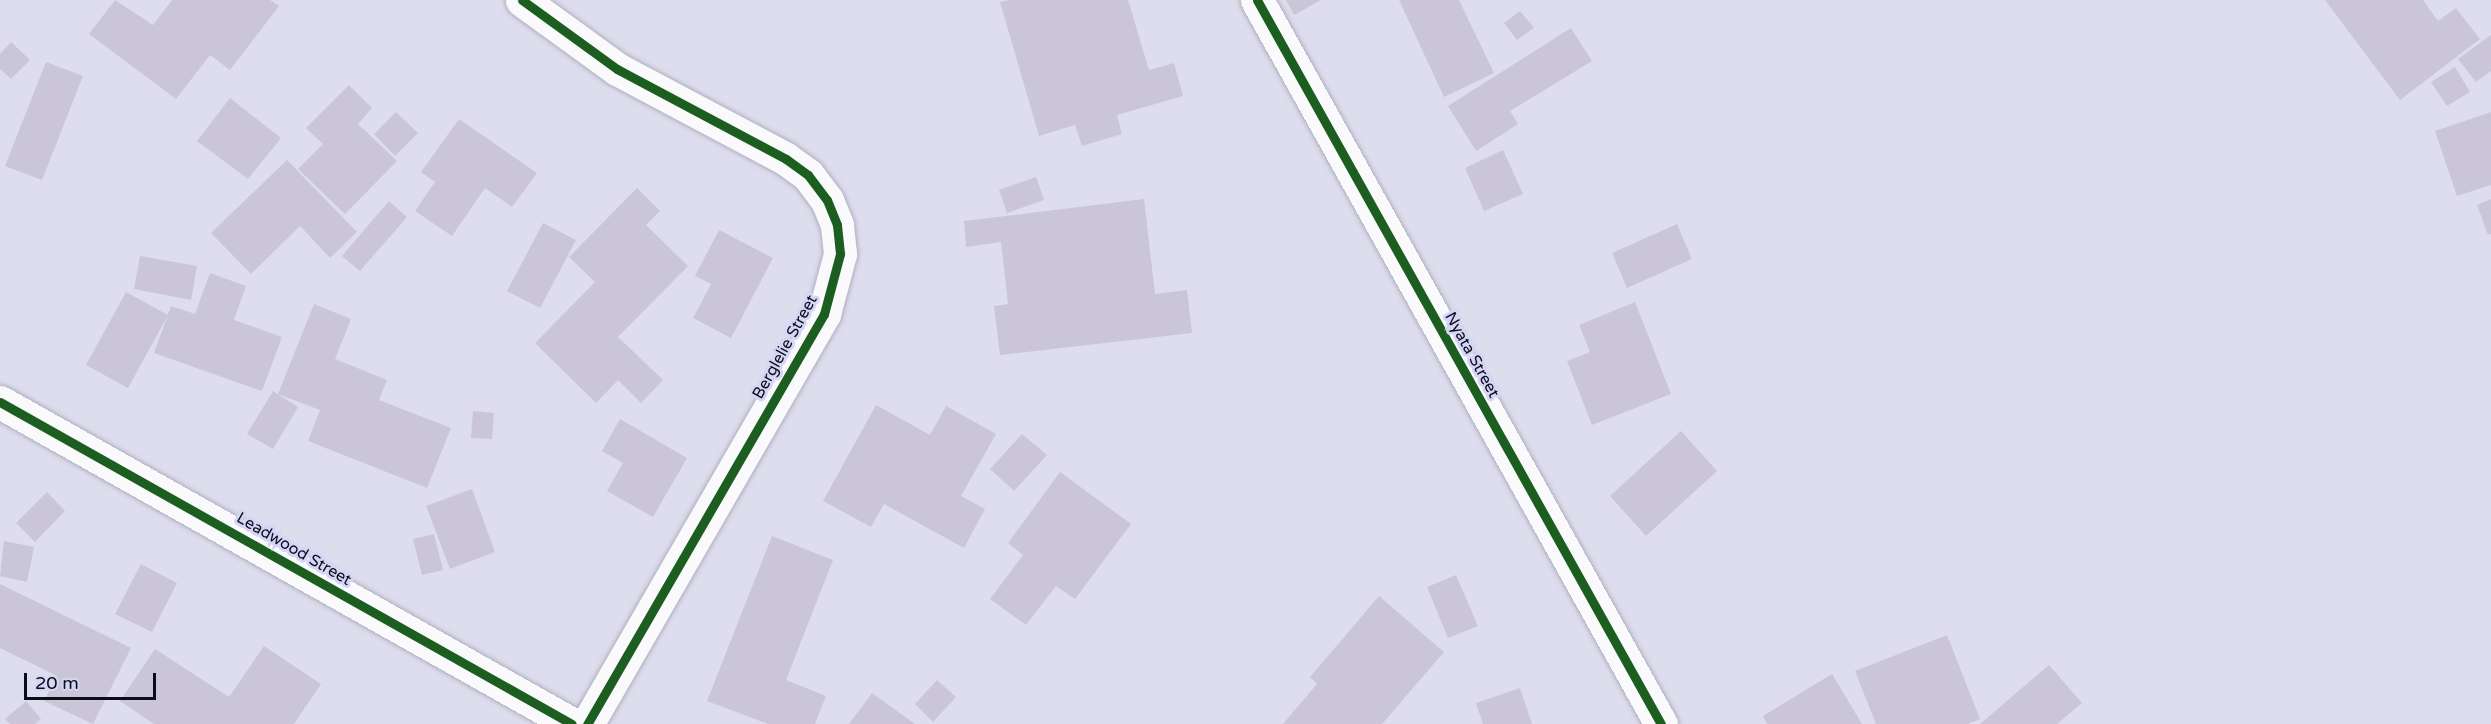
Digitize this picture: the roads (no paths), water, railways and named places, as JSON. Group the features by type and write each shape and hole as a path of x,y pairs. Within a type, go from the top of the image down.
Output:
{"street":[{"name":"Berglelie Street","path":"522,0 617,69 786,159 808,175 826,200 837,225 840,254 824,314 587,724"},
{"name":"Nyata Street","path":"1257,0 1660,724"},
{"name":"Leadwood Street","path":"0,402 572,724"}]}
